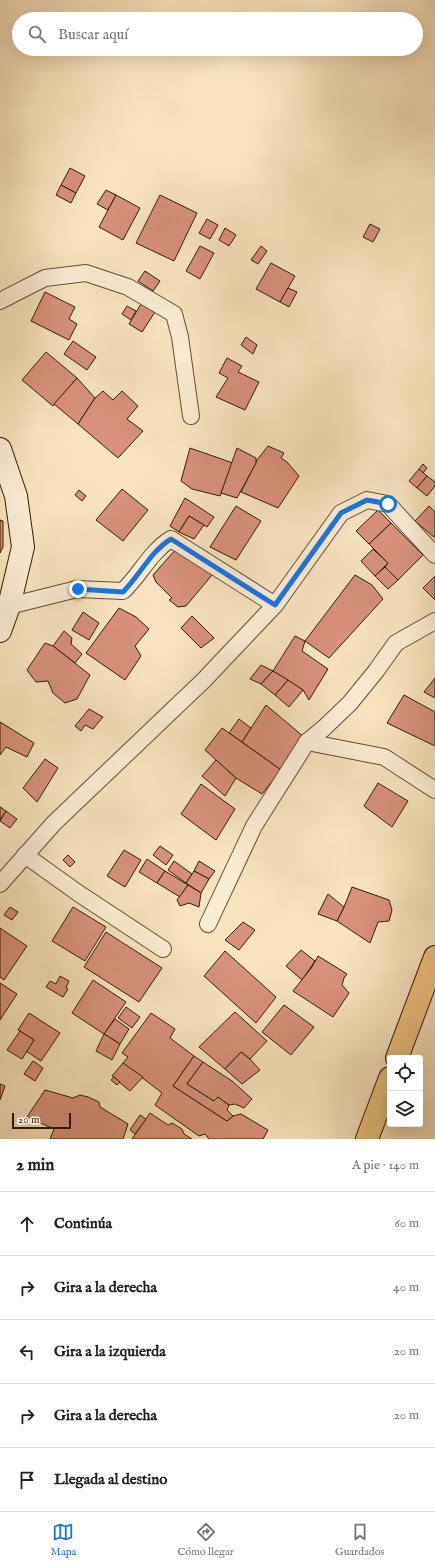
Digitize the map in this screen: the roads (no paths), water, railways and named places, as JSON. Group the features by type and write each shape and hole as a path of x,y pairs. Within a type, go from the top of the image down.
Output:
{"main road":[{"path":"0,449 16,496 22,547 9,606 0,631"},
{"path":"398,1055 435,958"},
{"path":"367,1139 387,1086"}],"street":[{"path":"0,301 45,278 86,273 128,287 174,314 180,338 191,416"},
{"path":"0,884 54,823 203,681 275,605 341,513 367,500 388,504 435,555"},
{"path":"9,606 78,589 123,592 161,545 171,539 275,605"},
{"path":"208,924 254,826 307,742 350,703 376,672 396,643 435,621"},
{"path":"307,742 346,748 384,757 435,790"},
{"path":"25,855 163,949"}]}
